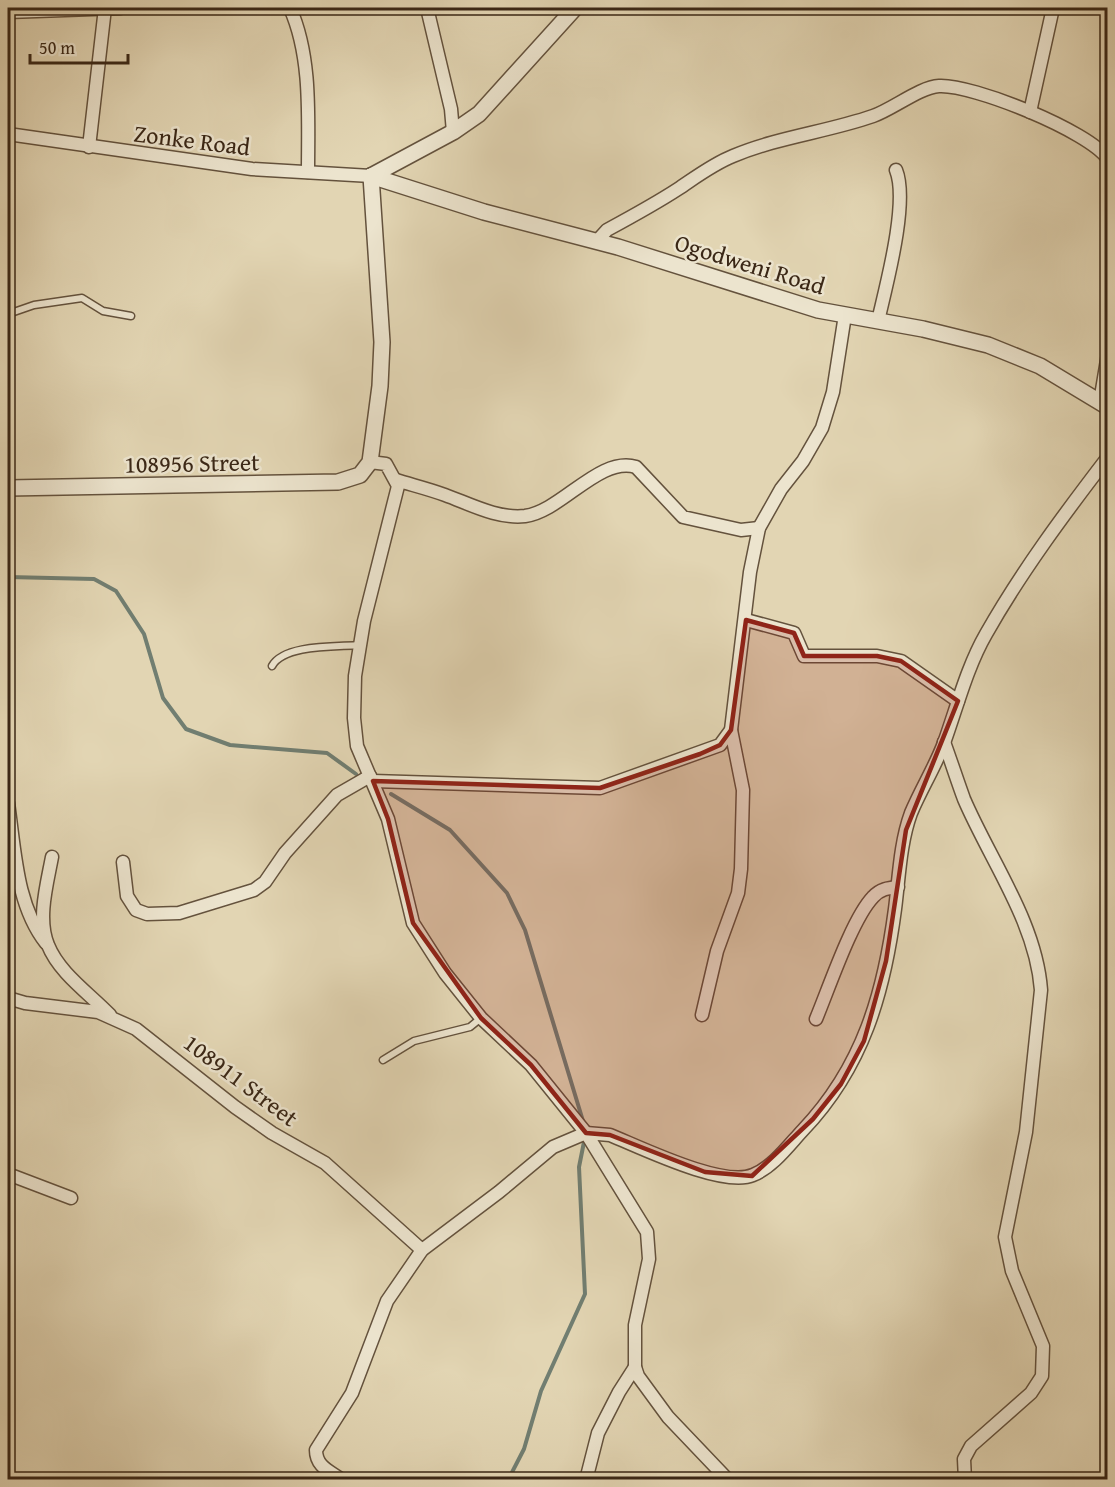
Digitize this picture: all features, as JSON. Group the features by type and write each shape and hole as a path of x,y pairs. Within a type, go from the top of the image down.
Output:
{"street":[{"path":"89,147 105,8"},
{"path":"8,12 121,8"},
{"path":"290,8 301,34 308,110 308,172"},
{"path":"427,8 451,109 453,132"},
{"path":"574,8 491,103 453,132 371,176 382,342 380,386 370,462 386,464 396,480 396,500 376,571 360,645 355,676 354,718 357,746 388,819 413,923 445,973 481,1018 531,1065 586,1133 650,1240 649,1259 635,1325 638,1376 668,1417 728,1479"},
{"path":"1030,112 1053,8"},
{"path":"597,241 607,230 734,155 768,143 842,127 885,112 926,89 940,86 954,88 1030,112 1064,126 1087,139 1107,159"},
{"name":"Zonke Road","path":"8,135 252,169 371,176"},
{"path":"878,321 899,210 901,182 896,170"},
{"name":"Ogodweni Road","path":"371,176 484,212 597,241 818,310 988,345 1040,366 1104,404"},
{"path":"702,1015 717,951 738,894 741,868 743,790 731,730 750,572 759,528 781,489 803,461 822,428 833,392 845,315"},
{"path":"1104,404 1107,354"},
{"path":"342,1479 322,1468 316,1458 316,1450 352,1392 387,1301 422,1250 499,1192 532,1162 553,1147 586,1133 610,1135 705,1172 744,1177 763,1169 820,1110 841,1084 864,1041 886,961 911,814 944,742 985,636 1068,508 1107,457"},
{"name":"108956 Street","path":"8,488 338,482 360,475 370,462"},
{"path":"396,480 486,510 516,517 539,512 613,467 628,465 636,467 683,517 741,530 759,528"},
{"path":"746,620 794,633 804,656 877,656 901,661 958,701"},
{"path":"123,862 127,896 136,910 147,914 179,913 254,890 265,882 285,853 337,795 371,778 600,788 706,752 720,745 731,730"},
{"path":"944,742 964,798 1031,942 1040,973 1041,990 1026,1132 1005,1237 1012,1272 1043,1346 1042,1376 1031,1393 971,1446 964,1459 965,1479"},
{"path":"8,803 23,896 33,923 61,965 111,1016"},
{"path":"48,946 44,907 52,857"},
{"path":"816,1019 858,921 872,897 885,888 898,887"},
{"name":"108911 Street","path":"8,998 111,1016 158,1044 202,1082 272,1133 325,1163 422,1250"},
{"path":"8,1174 71,1198"},
{"path":"586,1479 598,1433 619,1392 636,1367"}],"lane":[{"path":"8,314 33,305 82,298 103,311 131,316"},
{"path":"272,666 280,657 291,651 360,645"},
{"path":"383,1060 414,1041 470,1027 481,1018"}],"highlighted area":[{"path":"746,620 794,633 804,656 877,656 901,661 958,701 906,830 886,961 864,1041 841,1084 813,1119 752,1176 705,1172 610,1135 586,1133 531,1065 481,1018 413,923 388,819 373,781 600,788 700,754 720,745 731,730"}],"waterway":[{"path":"8,577 94,579 116,591 144,634 163,698 186,729 230,745 327,753 356,774"},
{"path":"391,794 450,830 507,893 525,930 583,1121"},
{"path":"508,1480 524,1449 541,1391 585,1294 579,1167 585,1137"}]}
